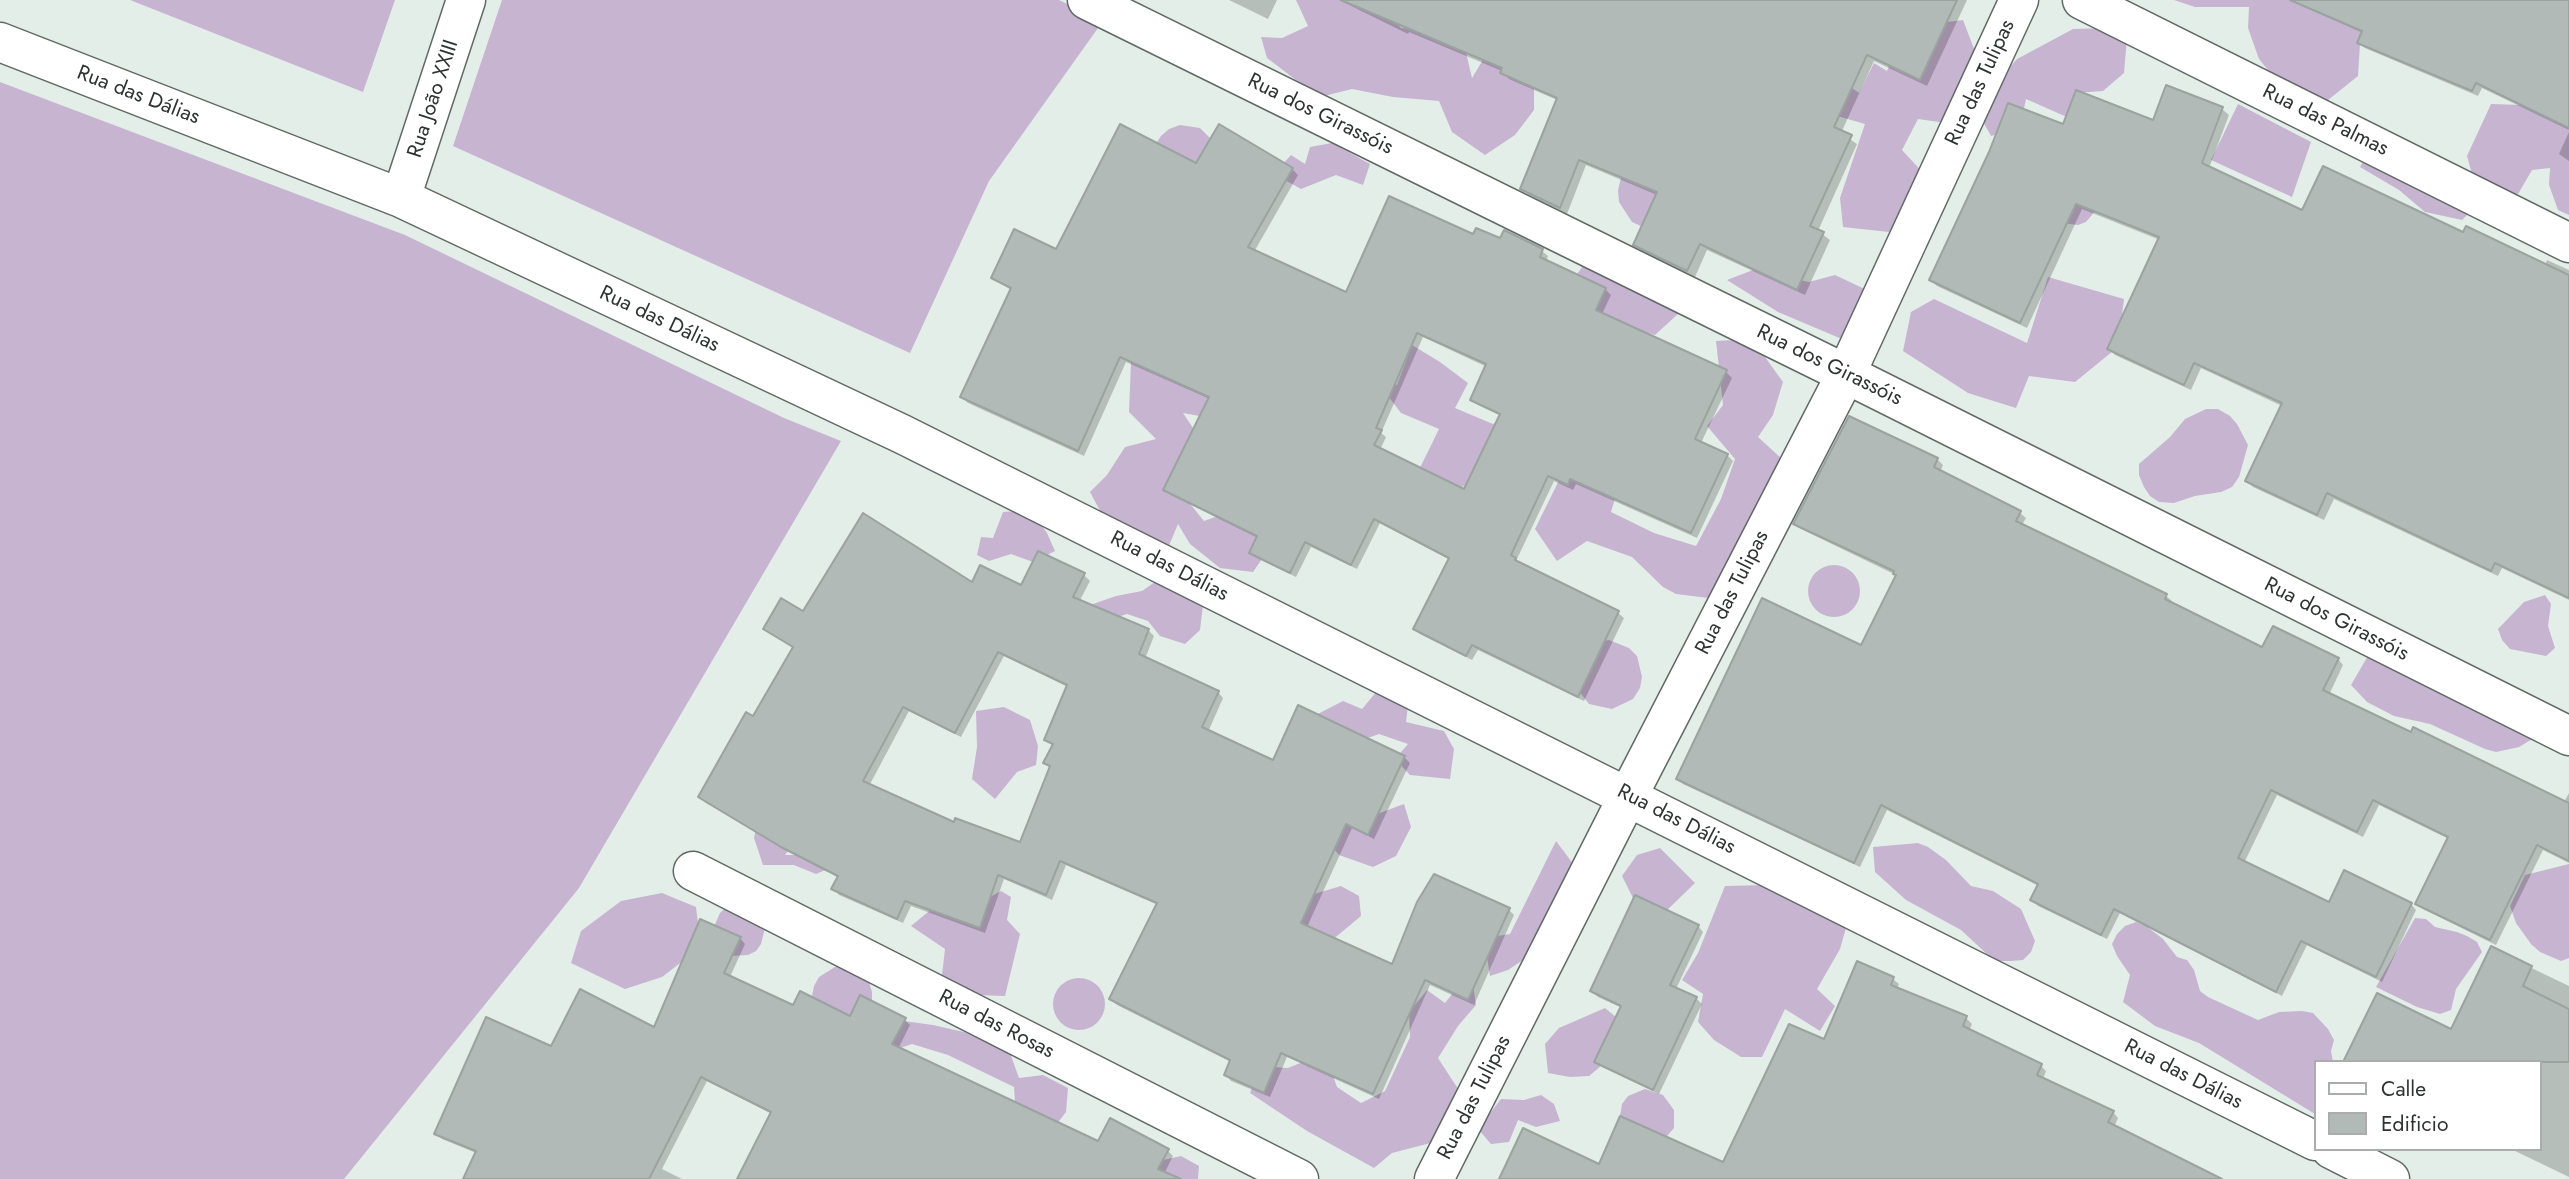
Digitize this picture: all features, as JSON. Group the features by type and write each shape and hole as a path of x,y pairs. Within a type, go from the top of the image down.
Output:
{"street":[{"name":"Rua João XXIII","path":"401,198 466,0"},
{"name":"Rua dos Girassóis","path":"1087,0 1846,374 2569,736"},
{"name":"Rua das Tulipas","path":"1434,1179 1846,374 2019,0"},
{"name":"Rua das Palmas","path":"2082,0 2569,243"},
{"name":"Rua das Dálias","path":"0,42 401,198 915,440 2314,1140"},
{"name":"Rua das Rosas","path":"693,871 1299,1179"},
{"path":"2335,1151 2390,1179"}],"shaded area":[{"path":"130,0 395,0 363,92"},
{"path":"502,0 1059,0 1103,21 989,181 910,353 453,146"},
{"path":"1296,0 1371,0 1401,28 1452,31 1465,48 1472,78 1496,38 1534,75 1534,110 1515,135 1485,155 1452,132 1439,101 1393,97 1352,89 1324,96 1296,80 1267,58 1261,37 1282,38 1308,26"},
{"path":"2174,0 2324,0 2361,27 2358,76 2323,104 2286,92 2259,59 2248,28 2249,7 2195,7"},
{"path":"1963,20 1981,67 1946,123 1918,119 1902,150 1927,177 1913,212 1889,232 1843,227 1840,198 1865,124 1806,107 1837,77 1859,93 1874,63 1887,71 1895,52 1930,24"},
{"path":"2106,28 2127,38 2124,73 2103,91 2075,93 2069,118 2026,99 2020,127 1991,136 1972,102 1994,85 2017,59 2073,29"},
{"path":"2550,67 2569,76 2569,215 2558,210 2549,185 2550,168 2532,170 2518,194 2497,202 2477,192 2467,156 2491,104 2522,105"},
{"path":"0,82 405,235 784,418 841,441 579,888 344,1179 0,1179"},
{"path":"2238,104 2311,142 2292,197 2211,160"},
{"path":"1180,125 1200,128 1214,142 1208,179 1155,145 1169,129"},
{"path":"1332,143 1370,164 1363,185 1336,175 1301,189 1274,174 1291,155 1305,164 1310,147"},
{"path":"2365,158 2470,212 2462,220 2425,212 2399,190 2360,167"},
{"path":"1671,161 1643,227 1632,222 1619,202 1621,178 1628,168"},
{"path":"2046,194 2096,210 2086,222 2078,225 2061,223"},
{"path":"1585,263 1679,313 1655,335 1629,328 1597,344 1565,291"},
{"path":"1753,270 1809,282 1835,275 1871,292 1856,345 1778,312 1727,280"},
{"path":"2048,277 2124,299 2118,347 2075,382 2029,376 2016,408 1968,393 1903,351 1911,312 1934,299 2027,343"},
{"path":"1539,336 1554,353 1567,362 1548,392 1543,419 1532,440 1512,460 1521,471 1513,488 1483,478 1448,493 1437,510 1416,476 1439,429 1401,413 1369,371 1397,385 1412,345 1468,383 1455,408 1493,424 1515,409 1504,381 1531,372"},
{"path":"1752,339 1783,382 1773,415 1758,437 1782,459 1717,599 1676,594 1663,587 1632,557 1587,541 1557,561 1535,529 1568,462 1619,485 1611,512 1654,533 1696,546 1721,499 1735,459 1707,426 1723,405 1716,341"},
{"path":"1214,361 1216,419 1183,413 1203,443 1182,494 1204,521 1255,503 1271,546 1253,572 1220,568 1190,544 1178,524 1168,548 1111,531 1090,492 1107,475 1125,447 1156,439 1129,412 1131,362"},
{"path":"2206,409 2218,409 2230,416 2248,445 2239,477 2232,487 2221,492 2174,503 2159,502 2150,496 2144,487 2139,475 2139,464 2170,437 2185,419"},
{"path":"1030,510 1047,533 1055,551 1033,562 1011,554 989,561 977,555 981,537 993,538 1003,512"},
{"path":"1834,565 1844,567 1852,573 1858,581 1858,601 1852,609 1844,615 1834,617 1824,615 1816,609 1810,601 1808,591 1810,581 1816,573 1824,567"},
{"path":"1159,579 1203,605 1200,630 1185,644 1160,636 1148,621 1127,614 1108,620 1090,605 1142,591"},
{"path":"2545,595 2551,604 2548,626 2555,648 2546,656 2510,649 2502,640 2498,629 2524,602"},
{"path":"1609,640 1629,648 1637,656 1642,677 1640,688 1633,699 1612,709 1589,704 1575,686 1598,642"},
{"path":"2369,654 2539,735 2519,747 2496,752 2430,724 2394,716 2367,702 2351,685"},
{"path":"1377,691 1409,697 1406,722 1444,731 1454,749 1450,779 1410,775 1395,759 1408,744 1379,734 1351,744 1308,719 1343,701 1362,709"},
{"path":"1004,707 1030,720 1038,746 1036,765 1017,772 995,799 972,779 977,747 976,711"},
{"path":"1404,804 1411,827 1396,856 1373,867 1339,855 1326,840 1354,815 1369,817"},
{"path":"760,807 796,841 785,855 815,855 844,862 816,874 794,865 763,865 754,838"},
{"path":"1556,841 1574,865 1541,948 1508,970 1490,976 1484,938 1510,934"},
{"path":"1918,843 1946,860 1971,886 1993,891 2021,909 2035,941 2031,952 2023,960 2000,961 1989,956 1961,930 1906,900 1875,872 1873,847"},
{"path":"1660,848 1695,883 1660,917 1638,908 1622,876 1637,855"},
{"path":"2569,864 2569,958 2561,961 2540,952 2531,944 2516,923 2510,906 2525,875"},
{"path":"1767,885 1846,928 1840,949 1817,989 1835,1006 1820,1031 1785,1009 1762,1057 1741,1057 1714,1040 1698,1022 1703,994 1682,980 1698,953 1725,886"},
{"path":"1341,886 1359,896 1361,916 1331,941 1312,939 1269,889 1297,899"},
{"path":"1001,891 1011,897 1007,920 1020,934 1005,996 977,995 942,975 945,949 911,926 939,903 966,910"},
{"path":"662,893 696,907 701,947 662,977 625,989 571,963 581,931 621,901"},
{"path":"726,907 765,928 761,944 756,951 748,955 731,956 713,929 720,913"},
{"path":"2415,918 2426,919 2435,927 2467,936 2477,942 2482,952 2456,989 2451,1010 2440,1014 2417,1007 2376,987"},
{"path":"2136,922 2163,939 2177,957 2187,960 2194,970 2200,991 2208,997 2258,1020 2279,1012 2313,1013 2334,1040 2331,1051 2333,1060 2314,1060 2314,1113 2199,1043 2155,1026 2123,1002 2130,975 2112,944 2125,926"},
{"path":"845,966 863,975 872,992 872,1002 855,1024 814,1006 812,996 819,977 835,967"},
{"path":"1471,970 1476,1005 1458,1026 1438,1058 1464,1098 1450,1138 1392,1153 1374,1168 1307,1131 1250,1093 1261,1066 1288,1068 1325,1053 1337,1087 1361,1103 1385,1091 1410,1037 1409,1012 1427,990 1445,1003"},
{"path":"1079,978 1098,985 1105,1004 1098,1023 1079,1030 1060,1023 1053,1004 1060,985"},
{"path":"1605,1008 1616,1017 1617,1040 1613,1056 1589,1076 1570,1077 1548,1073 1545,1044 1559,1028"},
{"path":"897,1020 964,1032 1010,1053 1019,1078 1043,1075 1068,1088 1066,1112 1043,1142 1016,1119 1014,1087 948,1055 912,1044 888,1052"},
{"path":"1645,1089 1663,1095 1674,1110 1674,1128 1662,1142 1619,1122 1622,1104 1628,1096"},
{"path":"1541,1095 1554,1104 1560,1121 1536,1127 1518,1120 1509,1142 1491,1144 1478,1129 1501,1099 1524,1100"},
{"path":"1181,1156 1199,1166 1198,1179 1143,1179 1141,1165"}],"building":[{"path":"1341,0 1957,0 1920,80 1867,55 1834,127 1852,135 1810,226 1824,232 1797,290 1700,244 1687,271 1633,245 1657,192 1579,160 1560,208 1520,189 1557,98 1500,73 1502,68"},
{"path":"2290,0 2569,0 2569,128 2476,83 2472,91 2357,43 2362,31"},
{"path":"2166,85 2223,107 2202,163 2302,210 2323,166 2463,232 2466,226 2569,275 2569,598 2495,563 2491,571 2327,493 2317,515 2245,481 2282,403 2194,363 2184,385 2107,349 2159,237 2076,204 2020,323 1929,280 1989,152 2008,103 2063,124 2076,90 2153,120"},
{"path":"1120,124 1196,163 1219,124 1293,168 1248,247 1346,292 1389,196 1473,234 1476,228 1500,238 1504,230 1543,249 1540,257 1606,288 1596,310 1727,370 1695,439 1728,454 1691,533 1570,479 1568,485 1548,476 1511,555 1515,560 1619,611 1578,697 1472,645 1466,656 1413,629 1449,558 1374,519 1351,565 1305,542 1290,573 1249,553 1257,536 1163,490 1209,397 1120,357 1078,451 960,397 1011,288 991,278 1014,229 1056,249","holes":["1417,333 1486,364 1470,400 1500,414 1464,489 1374,445 1382,430 1376,428"]},
{"path":"1849,416 1938,458 1934,467 2021,511 2016,521 2167,594 2165,599 2262,647 2273,626 2339,658 2323,690 2411,732 2413,727 2569,803 2569,861 2537,845 2490,940 2415,904 2448,837 2373,800 2357,832 2271,790 2238,858 2329,902 2344,870 2412,903 2376,977 2301,941 2276,992 2114,909 2101,935 2030,900 2038,884 1881,805 1854,863 1676,779 1762,598 1861,645 1896,575 1893,574 1894,571 1793,524"},
{"path":"863,513 972,582 980,565 1021,585 1038,551 1085,573 1073,597 1149,629 1139,654 1219,691 1202,727 1273,760 1298,705 1405,756 1368,835 1346,824 1301,923 1392,964 1417,902 1434,874 1510,908 1468,1000 1425,980 1373,1094 1281,1053 1264,1093 1224,1075 1230,1060 1109,999 1157,903 1060,861 1046,895 998,875 980,928 905,901 897,919 831,889 838,876 781,847 698,797 746,712 753,716 793,647 763,629 781,598 803,611","holes":["998,652 1067,685 1044,740 1053,744 1043,763 1050,766 1020,842 955,818 954,822 863,781 903,707 955,733"]},
{"path":"1635,895 1699,925 1670,985 1697,997 1653,1090 1594,1062 1621,1006 1590,991"},
{"path":"700,919 741,937 724,973 793,1005 800,991 850,1016 860,995 906,1018 892,1044 1098,1141 1110,1118 1169,1149 1158,1169 1181,1179 737,1179 771,1112 701,1077 649,1179 463,1179 476,1151 434,1134 486,1017 551,1046 580,989 654,1027"},
{"path":"2491,946 2532,966 2523,986 2569,1009 2569,1062 2344,1060 2377,993 2451,1029"},
{"path":"1857,961 1894,977 1891,985 1967,1016 1963,1026 2042,1064 2037,1075 2114,1111 2108,1122 2222,1179 1499,1179 1523,1128 1599,1164 1620,1116 1723,1162 1789,1024 1824,1039"}]}
